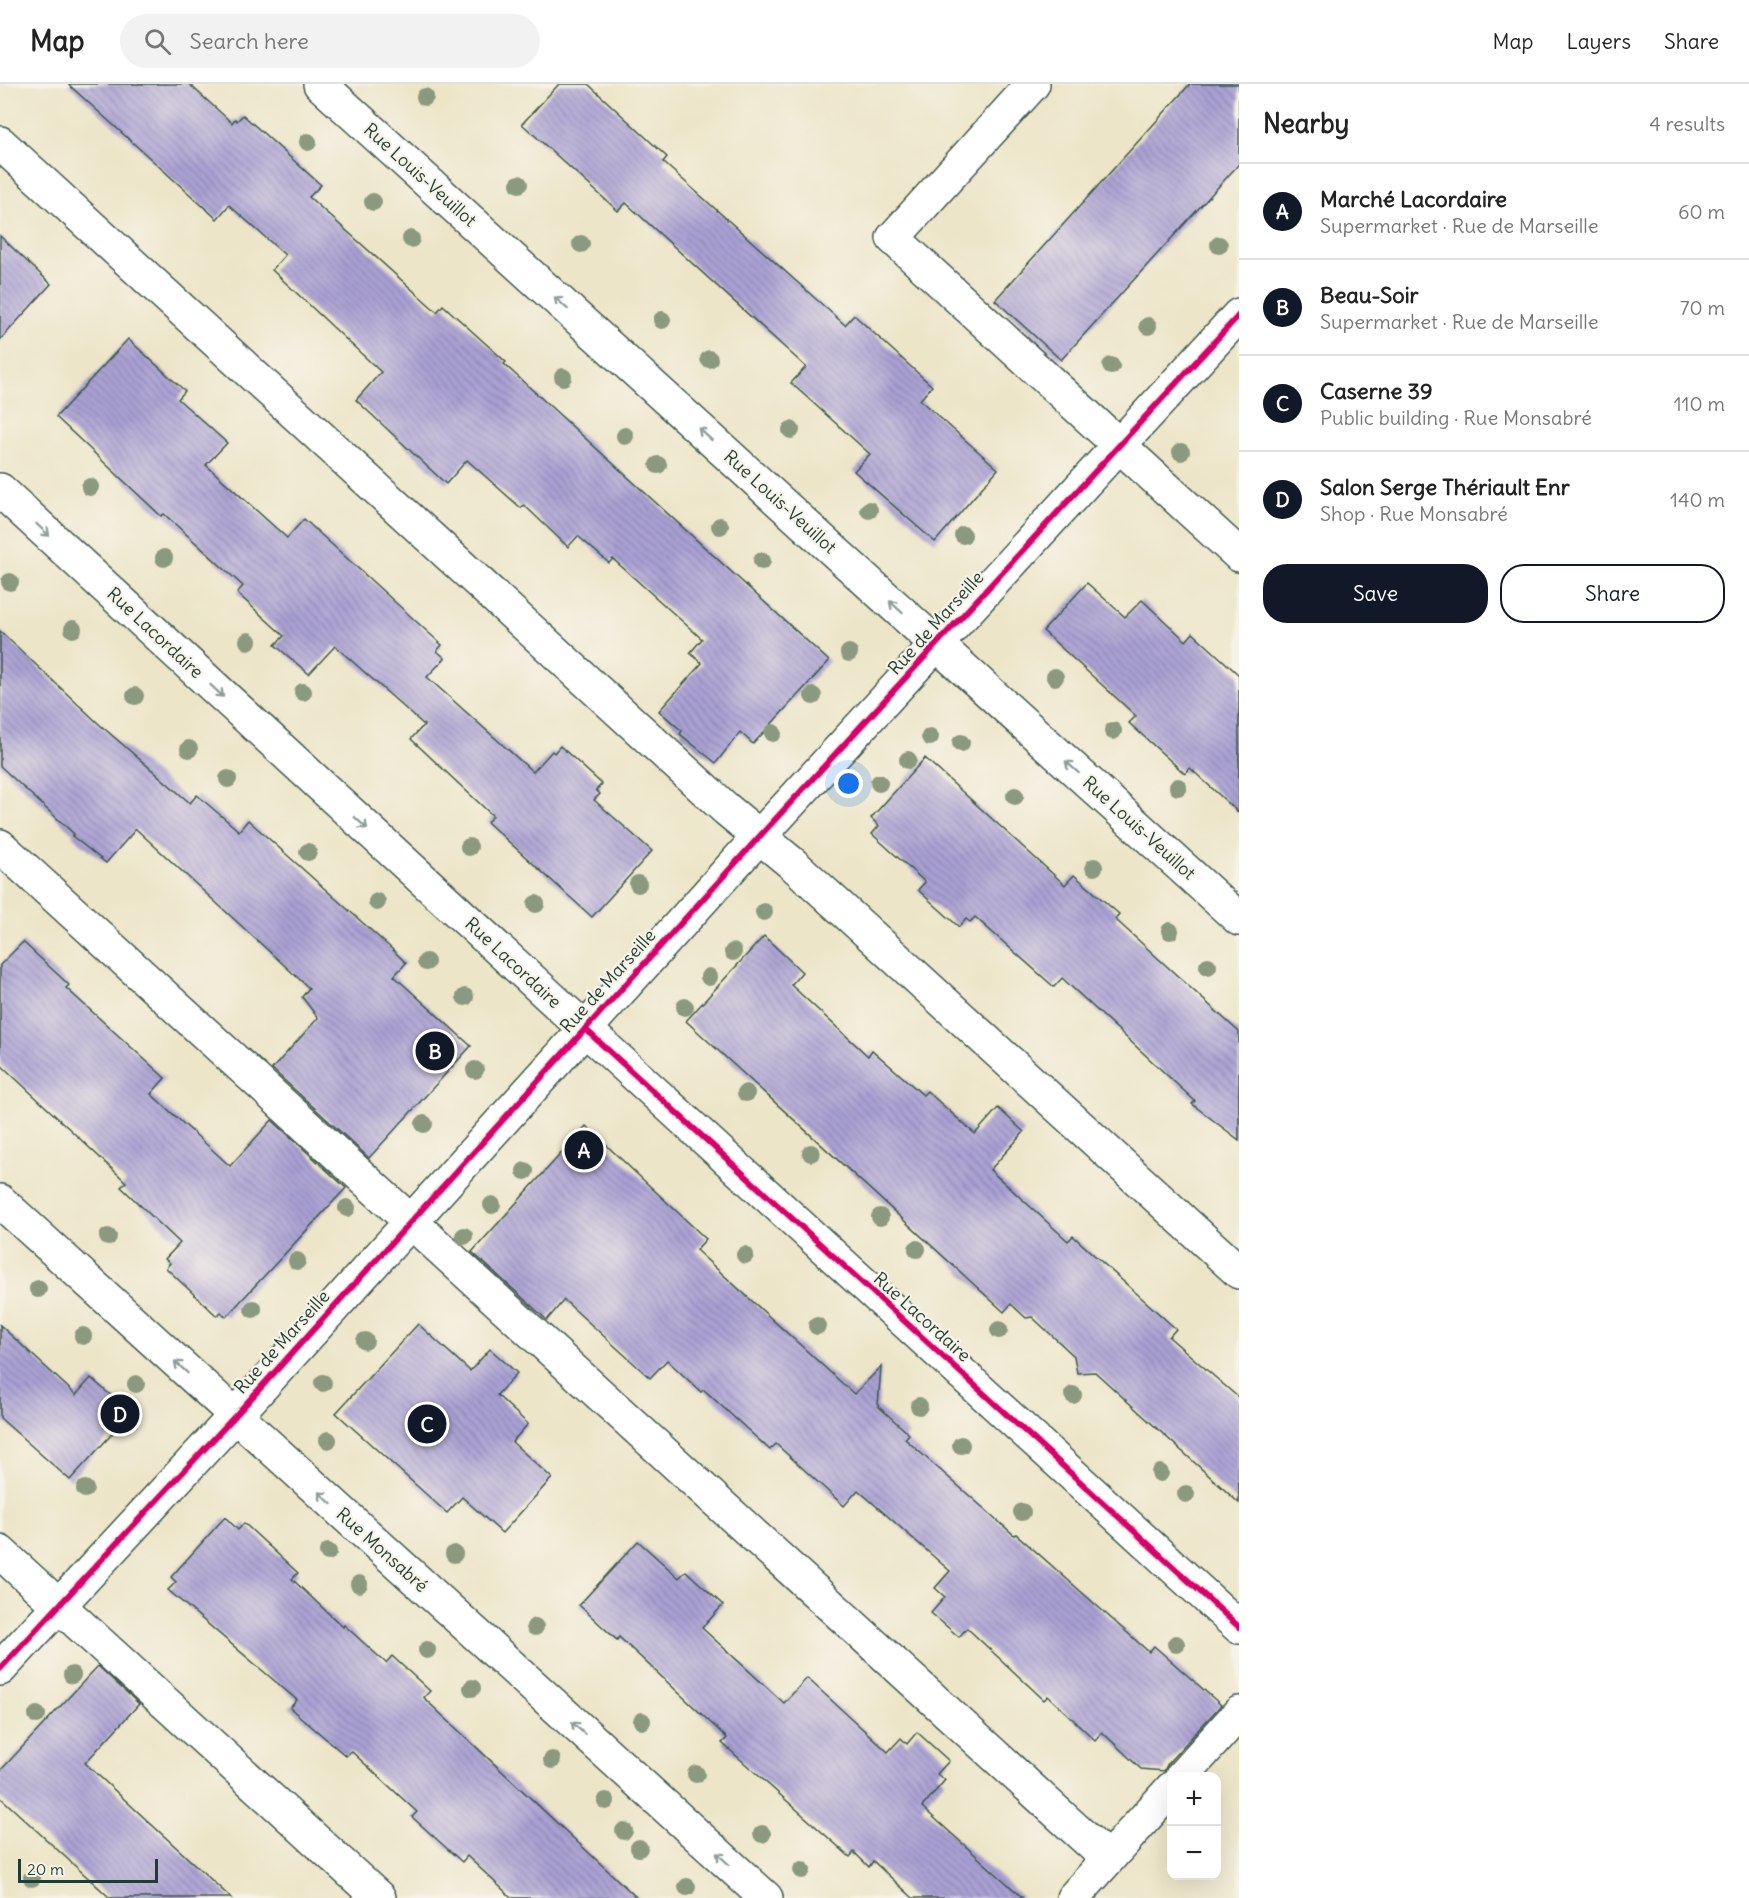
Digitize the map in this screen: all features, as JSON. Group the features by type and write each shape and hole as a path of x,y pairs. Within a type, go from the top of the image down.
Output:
{"street":[{"name":"Rue Louis-Veuillot","path":"320,84 1239,919"},
{"path":"1033,84 893,238 1239,555"},
{"path":"0,143 1239,1272"},
{"name":"Rue de Marseille","path":"0,1669 235,1416 759,837 1239,315"},
{"name":"Rue Lacordaire","path":"0,490 1239,1628"},
{"path":"0,846 1108,1859"},
{"name":"Rue Monsabré","path":"0,1201 766,1898"},
{"path":"0,1552 380,1898"},
{"path":"1186,1772 1239,1713"},
{"path":"1073,1898 1167,1794"}],"building":[{"path":"68,84 189,84 232,123 243,115 321,185 309,197 437,312 443,305 506,362 504,364 829,661 753,744 740,732 716,763 680,734 682,731 659,711 702,663 690,653 702,639 613,559 609,563 578,536 568,547 524,505 521,508 467,460 446,484 356,400 381,372 272,270 285,255 229,205 217,219"},
{"path":"559,84 588,84 667,157 663,162 845,325 854,315 932,386 920,400 998,469 935,542 854,471 870,454 791,383 806,367 626,203 618,211 522,124"},
{"path":"1190,84 1239,84 1239,164 1061,360 995,300"},
{"path":"0,236 51,284 0,340"},
{"path":"128,339 185,391 178,399 227,443 206,465 287,538 304,519 442,645 437,651 445,658 427,677 533,772 552,751 554,753 560,746 602,784 596,790 600,794 594,800 652,851 592,917 487,822 493,816 411,739 424,725 335,646 309,674 275,645 284,636 237,593 243,586 164,514 161,516 56,417"},
{"path":"1087,583 1125,617 1142,600 1186,641 1193,633 1239,675 1239,813 1190,768 1185,774 1129,723 1136,716 1043,631"},
{"path":"0,631 99,724 190,803 197,795 239,831 248,820 406,963 394,976 471,1046 369,1158 272,1069 318,1018 302,997 309,988 136,829 106,863 72,836 74,834 0,766"},
{"path":"925,758 1065,885 1074,875 1119,914 1115,919 1239,1032 1239,1140 1192,1104 1195,1101 1062,978 1054,987 975,917 970,922 966,919 959,927 918,890 925,882 872,834 879,826 871,818"},
{"path":"764,936 802,972 791,985 868,1056 872,1050 923,1095 927,1091 975,1134 998,1108 1024,1132 990,1170 1068,1241 1073,1236 1176,1329 1169,1337 1239,1398 1239,1503 1095,1372 1077,1373 1074,1356 1032,1317 1026,1318 1011,1304 1004,1312 686,1021"},
{"path":"23,942 69,985 66,988 165,1078 151,1094 230,1166 272,1120 346,1188 226,1317 221,1312 217,1316 166,1268 170,1263 165,1259 180,1243 121,1187 126,1182 0,1064 0,965"},
{"path":"586,1126 706,1239 696,1250 854,1394 881,1367 878,1406 909,1434 905,1439 1149,1652 1154,1646 1221,1705 1168,1763 1164,1771 1141,1769 1102,1732 1095,1740 1048,1696 1044,1700 967,1628 959,1637 931,1613 945,1597 935,1588 950,1571 858,1490 844,1506 776,1444 770,1450 667,1360 650,1378 564,1300 547,1320 472,1252"},
{"path":"418,1324 470,1371 490,1349 517,1373 497,1395 528,1424 512,1442 552,1478 502,1533 462,1497 447,1513 336,1413"},
{"path":"0,1325 76,1395 91,1378 131,1413 70,1480 0,1418"},
{"path":"225,1517 238,1530 244,1523 298,1573 292,1579 343,1627 344,1625 386,1663 392,1656 430,1691 424,1697 426,1700 637,1898 512,1898 467,1856 462,1862 412,1817 417,1812 351,1751 346,1756 290,1708 297,1700 168,1590 176,1582 171,1577"},
{"path":"638,1541 679,1578 686,1571 723,1605 702,1628 784,1703 807,1678 888,1752 901,1738 907,1744 917,1732 949,1761 937,1774 945,1780 922,1807 1023,1898 913,1898 873,1861 869,1867 854,1852 850,1857 722,1743 727,1738 619,1637 617,1640 579,1605"},
{"path":"98,1666 139,1704 85,1763 231,1898 110,1898 0,1797 0,1771"}],"cycle path":[{"path":"0,1669 235,1416 759,837 1239,315"},
{"path":"585,1029 1239,1627"}],"place":[{"name":"Beau-Soir","path":"435,1051"},
{"name":"Marché Lacordaire","path":"584,1150"},
{"name":"Salon Serge Thériault Enr","path":"120,1414"},
{"name":"Caserne 39","path":"427,1424"}]}
